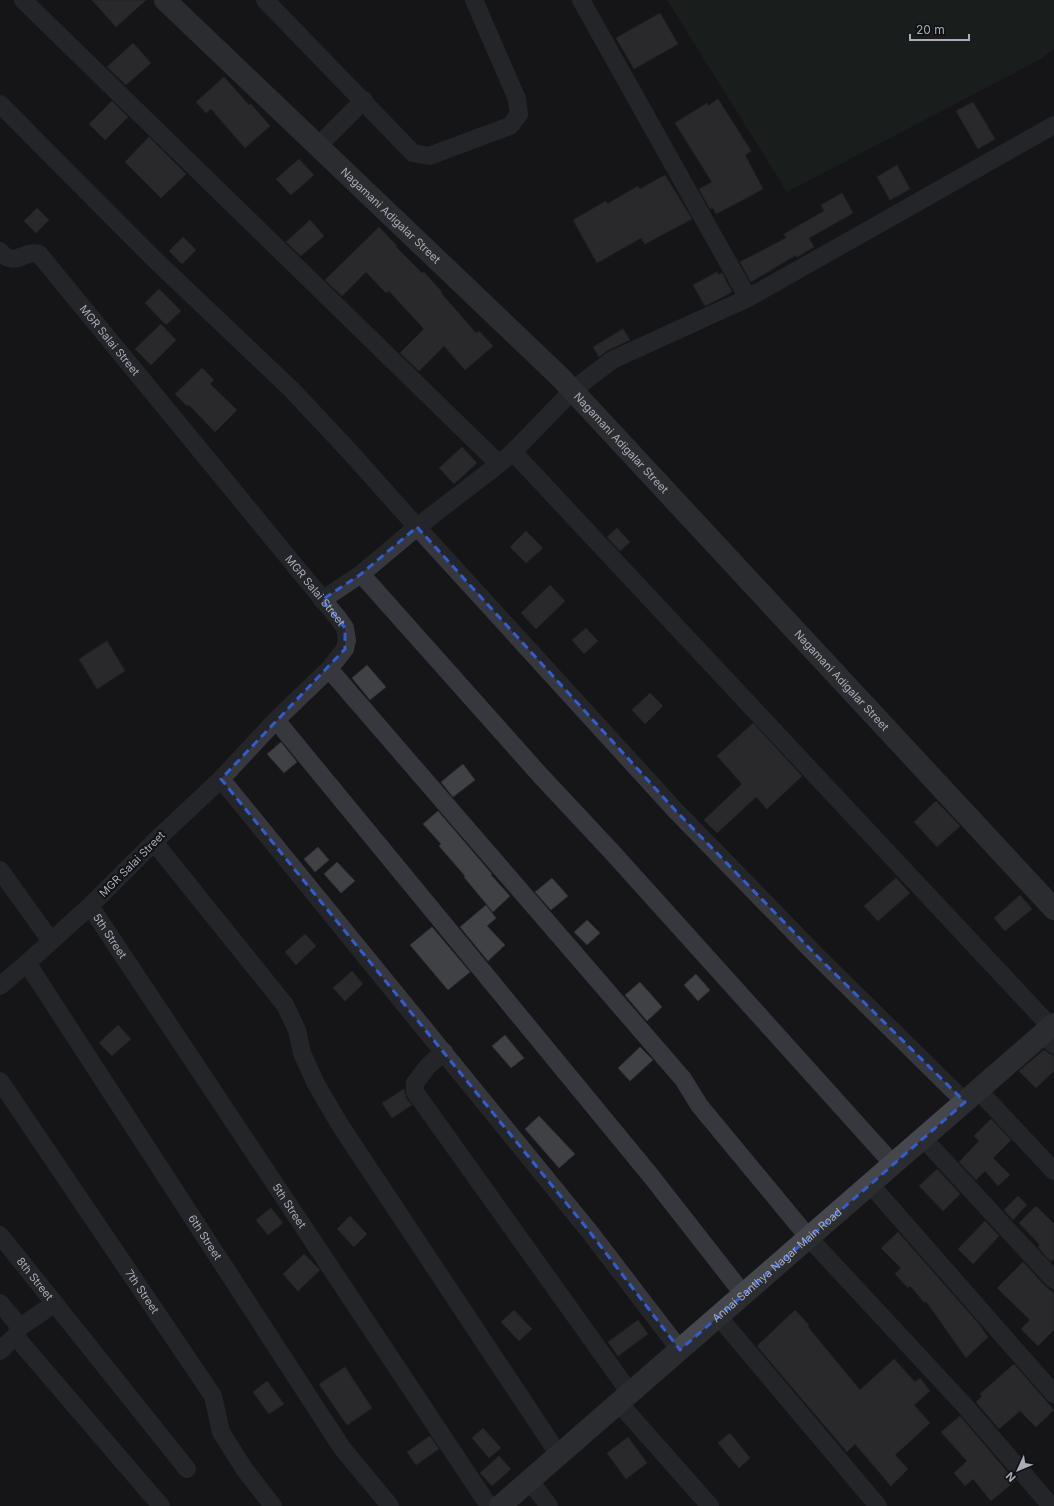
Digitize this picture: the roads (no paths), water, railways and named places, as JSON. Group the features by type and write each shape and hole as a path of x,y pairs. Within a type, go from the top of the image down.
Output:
{"street":[{"path":"22,0 499,464"},
{"name":"Nagamani Adigalar Street","path":"165,0 573,390 1054,909"},
{"path":"265,0 364,100 413,153 429,156 510,126 519,114 517,99 474,0"},
{"path":"582,0 748,298"},
{"path":"318,146 364,100"},
{"path":"0,104 152,257 292,390 675,810 818,957 1054,1171"},
{"path":"322,600 361,574 499,464 513,452 573,390 612,360 748,298 1054,125"},
{"name":"MGR Salai Street","path":"0,251 4,256 14,259 30,253 39,254 338,618 345,628 347,640 345,649 329,669 276,720 221,779 154,842 90,906 50,941 27,964 0,986"},
{"path":"513,452 1051,1033"},
{"path":"361,574 540,775 612,852 893,1164"},
{"path":"329,669 683,1079 699,1104 809,1238 965,1406 1051,1506"},
{"path":"276,720 646,1170 744,1294"},
{"path":"221,779 589,1231 680,1350"},
{"path":"154,842 285,1005 297,1030 302,1053 316,1084 340,1125 559,1455"},
{"path":"0,870 50,941"},
{"name":"5th Street","path":"90,906 489,1506"},
{"name":"6th Street","path":"27,964 342,1448 390,1506"},
{"name":"Annai Santhya Nagar Main Road","path":"500,1506 923,1138 972,1096 1051,1033"},
{"path":"444,1052 428,1066 415,1083 415,1092 624,1398 710,1506"},
{"name":"7th Street","path":"0,1082 213,1396 221,1432 245,1470 273,1506"},
{"path":"923,1138 1054,1280"},
{"path":"870,1184 1054,1394"},
{"name":"8th Street","path":"0,1235 187,1469"},
{"path":"0,1303 18,1332 161,1506"},
{"path":"0,1351 18,1332 54,1304"},
{"path":"718,1316 878,1506"},
{"path":"530,1481 549,1506"}]}
